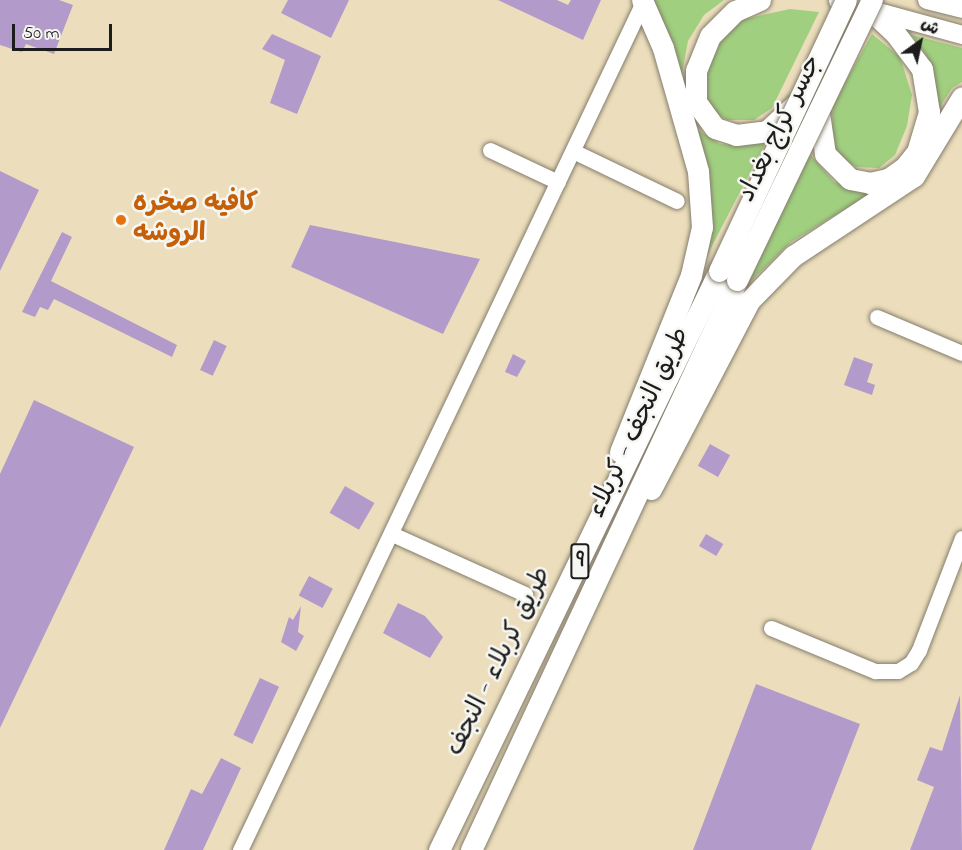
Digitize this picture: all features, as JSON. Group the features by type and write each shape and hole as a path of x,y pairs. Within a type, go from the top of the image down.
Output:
{"highway":[{"path":"760,0 735,11 718,25 704,45 694,81 696,102 705,120 725,133 747,135 776,125 796,103"},
{"name":"9","path":"728,276 837,0"},
{"path":"576,569 691,275 702,227 698,171 663,48 643,1"},
{"path":"819,113 820,134 828,159 850,179 880,182 904,168 926,133 929,101 922,69 896,33 872,6"},
{"name":"جسر كراج بغداد","path":"728,276 819,113 872,6"},
{"path":"597,580 659,476 750,300 793,256 914,176 962,96"},
{"name":"طريق کربلاء - النجف","path":"440,850 576,569 728,276"},
{"name":"طريق النجف - کربلاء","path":"471,850 597,580 728,276"}],"main road":[{"path":"837,0 872,6 962,35"},
{"path":"927,0 962,9"}],"street":[{"path":"240,850 392,534 643,1"},
{"path":"490,150 558,182"},
{"path":"573,151 676,201"},
{"path":"877,317 962,353"},
{"path":"392,534 525,594"},
{"path":"771,628 875,671 898,671 911,663 919,650 962,538"}],"green space":[{"path":"652,0 724,0 704,15 688,41 681,79 675,53"},
{"path":"790,9 819,12 772,108 754,120 727,120 709,109 703,87 719,36 735,21"},
{"path":"872,34 900,57 912,95 907,126 895,155 879,168 856,167 835,154 832,135 833,104"},
{"path":"912,35 962,48 962,82 952,88 934,116 934,78 927,57"},
{"path":"689,124 720,144 741,146 766,142 702,265"},
{"path":"809,153 834,182 875,191 791,242 748,284"}],"building":[{"path":"0,0 59,0 73,5 54,54 26,44 22,52 0,45"},
{"path":"288,0 349,0 331,38 281,13"},
{"path":"498,0 557,0 568,5 571,0 601,0 583,40"},
{"path":"272,34 321,56 297,114 270,103 285,60 262,49"},
{"path":"0,171 39,190 0,271"},
{"path":"310,225 480,259 443,334 291,267"},
{"path":"62,232 72,237 51,281 177,345 172,357 54,299 48,310 40,307 35,317 22,312"},
{"path":"214,340 227,346 213,376 200,370"},
{"path":"513,354 526,361 517,377 505,372"},
{"path":"854,357 873,364 867,382 875,385 872,395 844,385"},
{"path":"34,400 134,447 0,728 0,474"},
{"path":"710,444 730,455 718,477 698,466"},
{"path":"345,486 374,503 359,530 330,513"},
{"path":"706,534 723,544 716,556 699,546"},
{"path":"309,576 333,589 323,608 299,595"},
{"path":"398,603 425,616 443,637 430,658 383,633"},
{"path":"301,606 298,632 304,636 296,651 281,642 289,617 293,620"},
{"path":"260,678 279,687 252,744 233,735"},
{"path":"756,684 860,724 811,850 693,850"},
{"path":"960,695 962,850 910,850 934,787 917,780 930,747 942,751"},
{"path":"221,758 241,768 203,850 164,850 191,789 202,794"}],"place":[{"name":"كافيه صخره الروشه","path":"121,220"}]}
